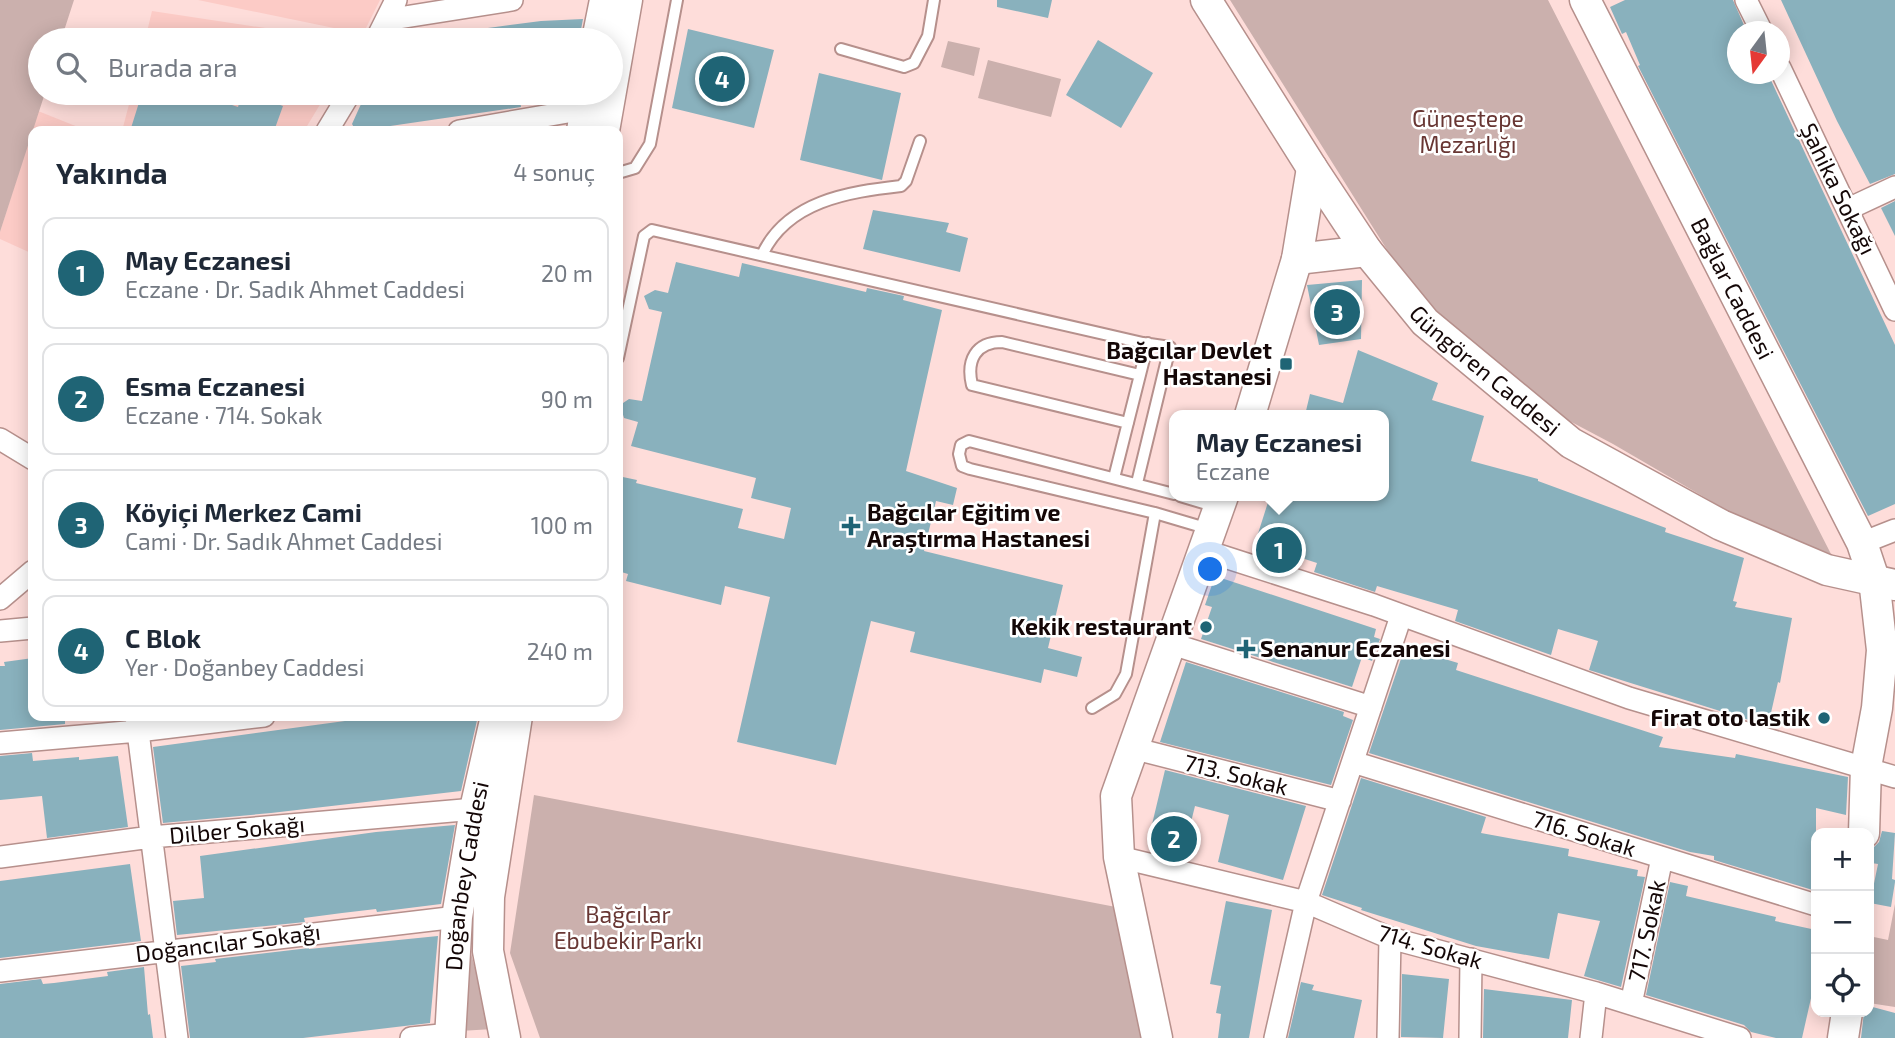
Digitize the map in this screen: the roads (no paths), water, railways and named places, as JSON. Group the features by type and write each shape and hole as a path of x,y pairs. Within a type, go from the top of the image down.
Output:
{"street":[{"path":"382,28 396,0"},
{"path":"386,20 512,0"},
{"path":"599,28 605,0"},
{"path":"622,28 627,0"},
{"name":"Güngören Caddesi","path":"1206,0 1367,251 1425,322 1571,443 1721,525 1828,569 1884,582"},
{"name":"Bağlar Caddesi","path":"1585,0 1884,582 1882,650 1877,708 1866,768 1864,828"},
{"path":"1746,0 1756,21"},
{"name":"Şahika Sokağı","path":"1788,84 1895,310"},
{"path":"330,126 343,105"},
{"path":"605,126 609,105"},
{"path":"490,126 585,111"},
{"path":"1252,410 1297,260 1312,168"},
{"path":"1848,209 1895,187"},
{"path":"1297,260 1367,251"},
{"path":"0,439 28,456"},
{"path":"1157,1038 1119,857 1116,796 1214,521 1402,615 1629,698 1895,777"},
{"path":"1862,543 1895,530"},
{"path":"0,599 28,575"},
{"path":"1275,1038 1306,902 1402,615"},
{"path":"0,631 28,628"},
{"path":"1169,643 1371,707"},
{"path":"0,743 137,723 173,721"},
{"name":"Doğanbey Caddesi","path":"450,1036 457,917 475,809 495,721"},
{"name":"Doğanbey Caddesi","path":"505,1038 488,951 489,897 516,721"},
{"path":"137,723 177,1038"},
{"name":"713. Sokak","path":"1132,748 1339,802"},
{"name":"716. Sokak","path":"1353,762 1811,903"},
{"name":"Dilber Sokağı","path":"0,857 151,837 475,809"},
{"name":"714. Sokak","path":"1119,857 1306,902 1390,938 1596,993 1704,1033 1740,1038"},
{"name":"717. Sokak","path":"1631,1004 1662,858"},
{"name":"Doğancılar Sokağı","path":"0,971 457,917"},
{"path":"1388,1038 1390,938"},
{"path":"1470,1038 1471,959"},
{"path":"1591,1038 1596,993"},
{"path":"1843,1038 1846,1017"},
{"path":"411,1038 450,1036"}],"lane":[{"path":"623,172 635,168 650,144 677,0"},
{"path":"841,49 904,67 914,63 928,36 934,0"},
{"path":"762,255 768,241 785,222 814,204 870,189 901,186 906,181 920,141"},
{"path":"623,335 644,236 652,230 1170,347 1137,483"},
{"path":"1128,423 977,387 972,385 971,379 973,362 976,351 986,343 1002,342 1140,375"},
{"path":"1114,478 1148,343"},
{"path":"1169,493 969,441 961,445 959,454 962,466 970,469 1155,513 1214,521"},
{"path":"1187,501 1214,521"},
{"path":"1092,708 1115,694 1126,674 1155,513"}],"place":[{"name":"C Blok","path":"722,79"},
{"name":"Köyiçi Merkez Cami","path":"1337,312"},
{"name":"Bağcılar Devlet Hastanesi","path":"1286,364"},
{"name":"Bağcılar Eğitim ve Araştırma Hastanesi","path":"851,526"},
{"name":"May Eczanesi","path":"1279,550"},
{"name":"Kekik restaurant","path":"1206,627"},
{"name":"Senanur Eczanesi","path":"1246,649"},
{"name":"Firat oto lastik","path":"1824,718"},
{"name":"Esma Eczanesi","path":"1174,839"}],"park label":[{"name":"Güneştepe Mezarlığı","path":"1468,132"},
{"name":"Bağcılar Ebubekir Parkı","path":"628,928"}]}
